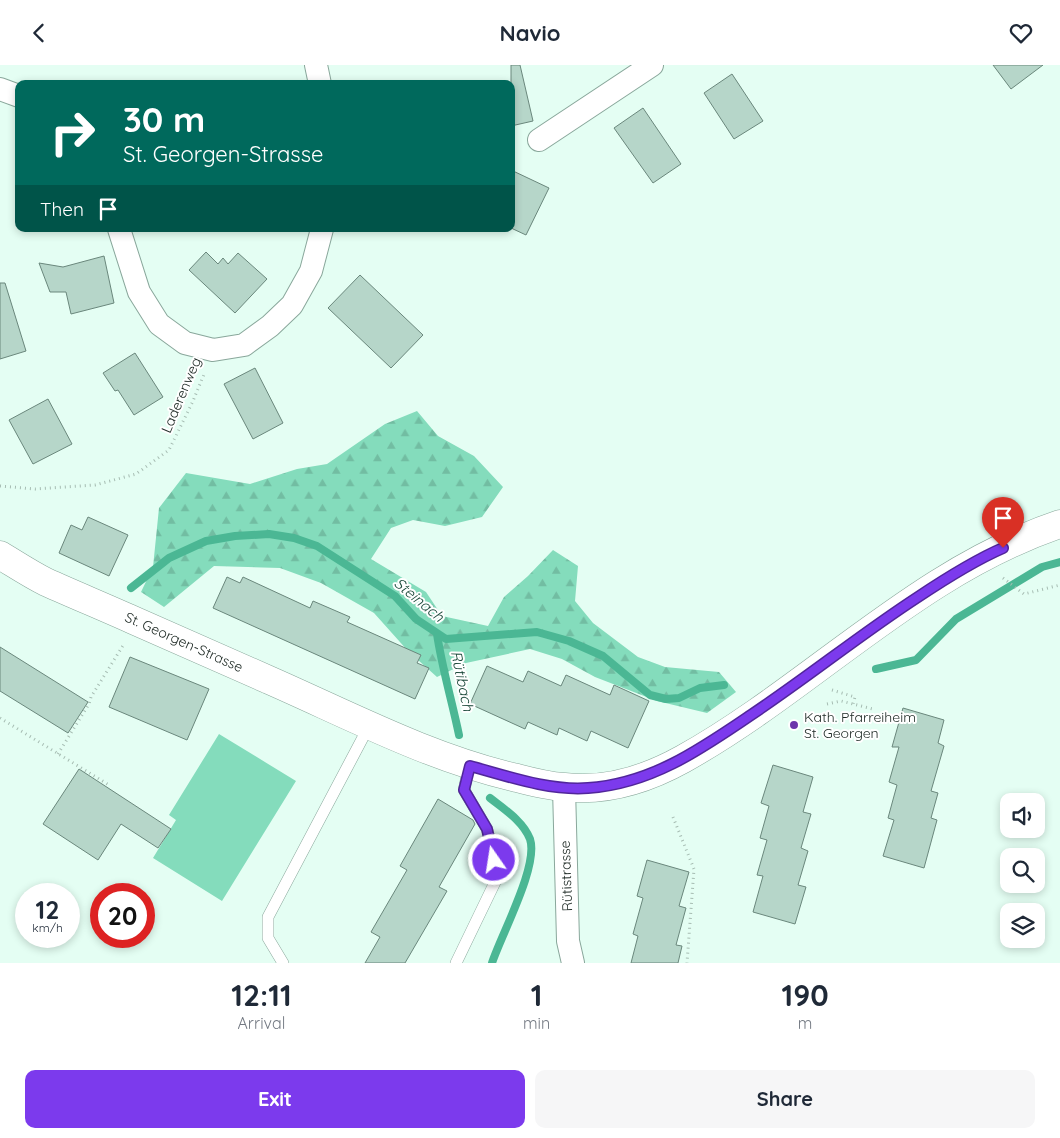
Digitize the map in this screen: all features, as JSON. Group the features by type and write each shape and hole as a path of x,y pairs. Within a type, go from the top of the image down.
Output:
{"street":[{"path":"316,65 319,80"},
{"path":"539,140 652,65"},
{"path":"0,89 15,95"},
{"path":"120,232 139,292 159,324 185,343 213,350 244,345 270,326 292,305 311,271 321,232"},
{"name":"St. Georgen-Strasse","path":"0,555 44,581 369,726 470,766 532,782 564,787 587,788 614,785 656,772 681,760 764,706 886,618 935,586 986,555 1060,524"},
{"name":"Rütistrasse","path":"564,787 568,941 573,963"}],"lane":[{"path":"283,963 268,938 268,917 369,726"},
{"path":"456,963 498,876 487,829 464,790 470,766"}],"path":[{"name":"Laderenweg","path":"0,486 35,489 95,485 136,474 170,450 193,401 213,350"},
{"path":"996,573 1024,594 1060,585"},
{"path":"58,754 90,704 91,697 128,637"},
{"path":"830,690 855,697 853,704"},
{"path":"827,704 841,701 873,709"},
{"path":"0,718 109,785"},
{"path":"673,817 694,869 687,963"}],"green space":[{"path":"417,411 438,436 474,456 503,487 482,517 445,526 413,520 391,528 371,559 426,592 442,616 488,626 504,597 553,550 578,566 575,601 593,623 638,657 665,667 719,672 736,692 707,713 657,701 595,677 562,659 530,649 466,663 437,677 408,651 374,613 321,583 280,568 214,566 164,607 141,592 153,567 159,508 186,473 250,484 297,469 327,464 385,424"},
{"path":"219,734 296,781 222,901 153,858 176,820 169,815"}],"building":[{"path":"511,65 520,65 533,121 515,125 515,80 511,80"},
{"path":"993,65 1043,65 1011,89"},
{"path":"732,74 763,121 734,139 704,93"},
{"path":"643,108 681,164 653,183 614,128"},
{"path":"515,172 549,188 526,235 515,230"},
{"path":"206,252 218,264 223,258 228,264 238,253 267,279 235,313 189,270"},
{"path":"104,256 114,303 71,314 66,292 50,292 39,263 63,267"},
{"path":"360,275 423,335 391,368 328,308"},
{"path":"0,283 5,283 26,351 0,359"},
{"path":"135,353 163,397 134,415 118,390 115,391 103,373"},
{"path":"255,368 283,423 253,439 224,384"},
{"path":"48,399 72,444 33,464 9,420"},
{"path":"88,517 128,535 109,576 59,553 71,525 82,530"},
{"path":"227,577 240,583 243,577 310,608 313,601 350,617 347,622 421,655 417,663 429,668 415,699 213,608"},
{"path":"0,647 88,702 68,733 0,691"},
{"path":"130,657 209,689 187,740 109,707"},
{"path":"487,666 523,682 528,671 561,686 566,675 610,695 614,685 649,701 628,748 591,731 587,741 559,728 557,735 528,722 525,729 470,704"},
{"path":"903,708 944,720 938,743 944,746 931,791 938,793 931,818 937,820 924,868 883,856 894,820 888,818 897,785 889,782 899,747 892,747"},
{"path":"773,765 813,777 803,812 811,814 801,848 808,851 798,885 806,887 795,924 753,912 763,876 757,875 767,840 760,838 769,806 761,803"},
{"path":"79,769 171,829 158,848 121,824 98,860 43,824"},
{"path":"438,799 473,820 475,824 439,887 447,891 405,963 365,963 380,937 371,932 407,870 400,866"},
{"path":"647,860 689,872 679,906 686,908 676,945 682,946 678,963 631,963 638,936 633,934 643,898 637,896"}],"waterway":[{"name":"Steinach","path":"131,588 169,558 206,541 235,536 269,534 294,538 317,546 395,596 416,619 446,639 537,632 569,641 603,656 650,695 666,699 679,698 700,688 724,685"},
{"name":"Steinach","path":"876,669 916,660 956,619 1042,567 1060,562"},
{"name":"Rütibach","path":"437,634 459,735"},
{"name":"Rütibach","path":"490,798 513,816 523,827 530,839 531,851 529,866 518,901 492,963"}],"place":[{"name":"Kath. Pfarreiheim St. Georgen","path":"794,725"}],"route":[{"path":"494,860 487,829 464,790 464,783 470,766 532,782 576,788 614,785 656,772 681,760 712,741 886,618 935,586 986,555 1003,548"}]}
